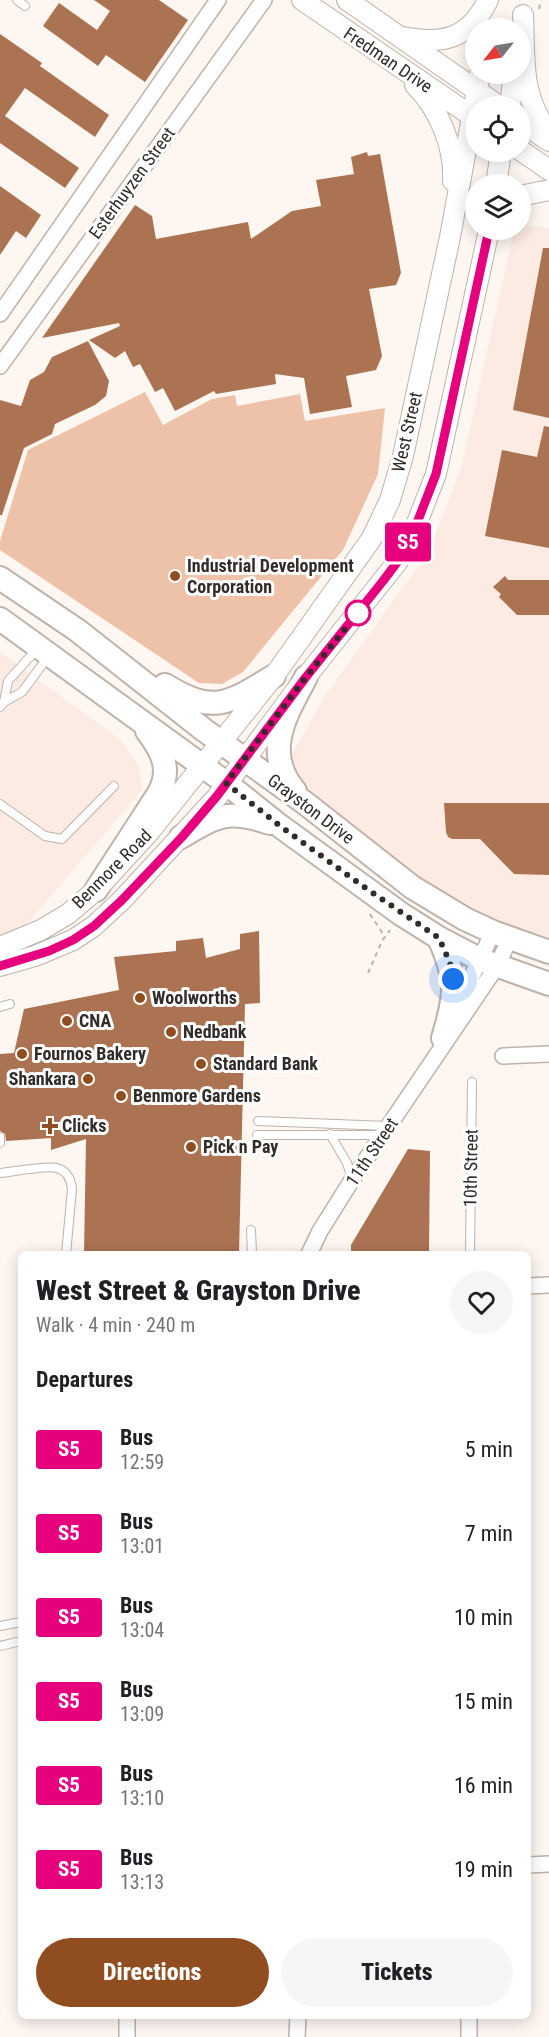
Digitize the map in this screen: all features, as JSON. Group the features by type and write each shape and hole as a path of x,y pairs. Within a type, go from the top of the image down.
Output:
{"main road":[{"name":"Grayston Drive","path":"0,578 77,630 412,887 452,912 501,935 549,952"},
{"name":"Grayston Drive","path":"0,619 226,783 280,826 401,914 439,938 488,962 549,984"},
{"path":"77,630 175,691 203,704 236,699 274,676"},
{"path":"305,803 283,774 278,748 286,716 306,677"},
{"path":"96,890 159,793 165,779 166,768 160,750 139,720"},
{"path":"182,837 208,821 227,815 249,816 280,826"},
{"path":"439,938 450,963 454,986 452,1007 440,1045"}],"street":[{"name":"Esterhuyzen Street","path":"0,314 218,0"},
{"name":"Esterhuyzen Street","path":"0,366 264,0"},
{"name":"Fredman Drive","path":"302,0 465,112"},
{"name":"Fredman Drive","path":"347,0 398,36 465,74"},
{"path":"398,36 435,41 451,38 474,23 488,0"},
{"path":"490,18 494,0"},
{"path":"523,15 526,84 532,107 549,134"},
{"path":"394,64 418,88 431,106 444,130 451,150 454,169 450,237"},
{"name":"Fredman Drive","path":"481,84 491,96"},
{"path":"531,129 549,141"},
{"path":"531,158 549,170"},
{"name":"West Street","path":"222,742 274,676 361,557 390,500 407,440 465,162"},
{"path":"531,194 549,190"},
{"name":"West Street","path":"245,759 306,677 383,581 406,547 424,509 440,458 487,240"},
{"name":"Benmore Road","path":"0,947 41,930 68,914 96,890 150,831 222,742"},
{"name":"Benmore Road","path":"0,966 49,951 85,933 122,900 182,837 245,759"},
{"name":"11th Street","path":"310,1251 320,1231 352,1180 440,1045 501,935"},
{"path":"503,1056 549,1054"},
{"path":"531,1286 549,1285"},
{"path":"531,1865 549,1864"},
{"path":"127,2019 127,2037"},
{"path":"297,2037 298,2019"},
{"path":"469,2019 469,2037"}],"lane":[{"path":"17,0 26,6"},
{"path":"2,704 22,692 44,651"},
{"path":"2,704 8,681 44,651"},
{"path":"0,804 45,836 62,839 114,786"},
{"path":"0,1007 10,1004"},
{"name":"10th Street","path":"470,1251 472,1082"},
{"path":"258,1121 386,1131"},
{"path":"257,1135 386,1131"},
{"path":"330,1134 347,1163 352,1180"},
{"path":"0,1137 0,1143"},
{"path":"0,1173 55,1167 64,1171 70,1179 72,1190 66,1251"},
{"path":"251,1230 252,1251"},
{"path":"0,1626 18,1623"},
{"path":"0,1646 18,1642"}],"path":[{"path":"368,972 382,941 401,914"}],"shaded area":[{"path":"531,225 549,228 549,949 508,943 312,799 291,756 325,696 429,551 462,465 512,240 531,240"},
{"path":"145,392 163,425 212,399 235,395 237,406 300,394 305,421 385,408 378,474 343,550 243,672 222,684 199,683 0,550 0,541 28,450"},
{"path":"0,652 121,740 140,769 142,790 18,934 0,939"}],"building":[{"path":"94,0 159,0 188,20 145,82 106,55 98,66 43,26 59,3 97,30 110,11"},
{"path":"0,34 42,63 40,66 109,115 95,137 25,88 5,116 79,168 65,188 0,143"},
{"path":"367,152 368,156 380,154 401,273 396,285 369,289 382,356 376,370 346,376 352,407 310,414 304,378 275,374 276,384 216,394 214,391 175,411 163,388 155,392 140,364 133,367 125,351 115,358 89,340 120,326 119,323 42,338 135,205 152,216 156,239 248,222 251,239 292,211 321,206 316,180 354,174 351,157"},
{"path":"0,186 41,215 26,238 16,231 0,255"},
{"path":"543,248 549,248 549,418 513,410"},
{"path":"88,341 109,381 106,396 95,405 55,424 52,434 24,448 2,515 0,515 0,400 21,406 30,380 44,372 52,357"},
{"path":"544,426 549,427 549,548 485,536 502,450 537,457"},
{"path":"505,576 508,580 549,580 549,615 517,615 499,597 501,594 493,587"},
{"path":"444,803 549,803 549,875 514,874 480,839 448,837"},
{"name":"Benmore Gardens","path":"259,931 260,1003 245,1004 239,1251 84,1251 86,1139 51,1150 51,1138 6,1141 5,1134 0,1131 0,1054 14,1053 24,1009 119,990 114,957 176,951 176,941 203,938 206,958 240,949 240,934"},
{"path":"408,1149 430,1151 429,1251 351,1251 351,1245"}],"bus line":[{"name":"S5","path":"0,966 49,951 73,940 94,926 122,900 182,837 217,796 306,677 398,561 415,528 436,474 487,240"}],"place":[{"name":"Industrial Development Corporation","path":"175,576"},
{"name":"Woolworths","path":"140,998"},
{"name":"CNA","path":"67,1021"},
{"name":"Nedbank","path":"171,1032"},
{"name":"Fournos Bakery","path":"22,1054"},
{"name":"Standard Bank","path":"201,1064"},
{"name":"Shankara","path":"88,1079"},
{"name":"Benmore Gardens","path":"121,1096"},
{"name":"Clicks","path":"50,1126"},
{"name":"Pick n Pay","path":"191,1147"}],"route":[{"path":"358,613 306,677 226,783 280,826 401,914 439,938 450,963 453,979"}]}
